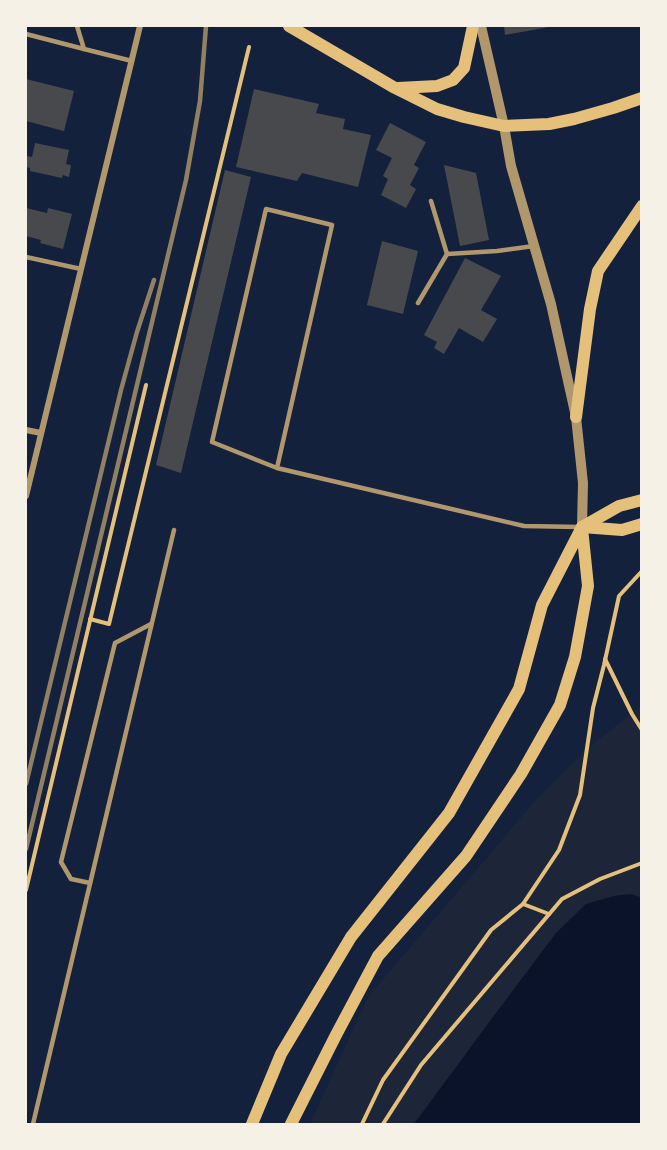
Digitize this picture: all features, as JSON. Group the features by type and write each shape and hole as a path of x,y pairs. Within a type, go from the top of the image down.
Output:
{"main road":[{"path":"289,26 395,88 436,109 504,126 549,124 574,119 642,98"},
{"path":"395,88 437,86 453,80 464,68 473,26"},
{"path":"576,417 590,309 598,271 642,206"},
{"path":"252,1125 281,1054 351,938 449,813 519,689 542,605 582,527 619,506 642,500"},
{"path":"582,527 622,530 642,524"},
{"path":"291,1125 378,956 466,856 521,774 560,705 575,657 588,586 582,527"}],"street":[{"path":"26,496 140,26"},
{"path":"481,26 511,166 551,304 576,417 583,483 582,527"},
{"path":"26,430 41,433"}],"lane":[{"path":"76,26 84,49"},
{"path":"26,34 132,61"},
{"path":"418,303 447,254 431,201"},
{"path":"277,468 332,225 266,209 212,442 277,468 524,526 582,527"},
{"path":"447,254 534,246"},
{"path":"26,257 81,270"},
{"path":"33,1125 174,530"},
{"path":"90,884 72,879 61,862 115,643 151,624"}],"path":[{"path":"90,619 109,624 249,47"},
{"path":"26,890 146,385"},
{"path":"362,1125 383,1080 491,930 523,904 559,850 580,795 593,708 618,596 642,571"},
{"path":"605,659 642,730"},
{"path":"383,1125 421,1065 562,899 600,879 642,863"},
{"path":"523,904 549,914"}],"shaded area":[{"path":"641,706 641,898 630,894 587,904 496,1013 414,1124 310,1124 368,997 534,802 587,749"},
{"path":"630,894 641,898 641,1124 414,1124 556,933 586,904"}],"building":[{"path":"504,26 549,26 549,27 505,35"},
{"path":"26,79 74,91 64,131 26,121"},
{"path":"254,89 319,104 316,113 345,119 343,129 371,135 358,187 302,173 297,181 236,167"},
{"path":"390,123 426,142 414,165 419,168 410,185 416,189 406,208 381,195 388,179 383,176 392,158 376,150"},
{"path":"35,143 69,150 66,164 71,165 69,177 63,175 62,178 30,171 30,168 26,167 27,156 32,157"},
{"path":"444,165 476,173 489,240 460,246"},
{"path":"225,170 251,177 181,473 156,465"},
{"path":"26,208 47,213 48,208 72,214 63,249 40,243 41,240 26,236"},
{"path":"382,241 418,251 403,314 367,305"},
{"path":"465,258 501,276 481,310 497,319 483,342 459,328 444,354 434,348 437,342 424,335"}],"railway":[{"path":"26,849 186,180 200,101 206,26"},
{"path":"26,784 121,390 154,280"}]}
